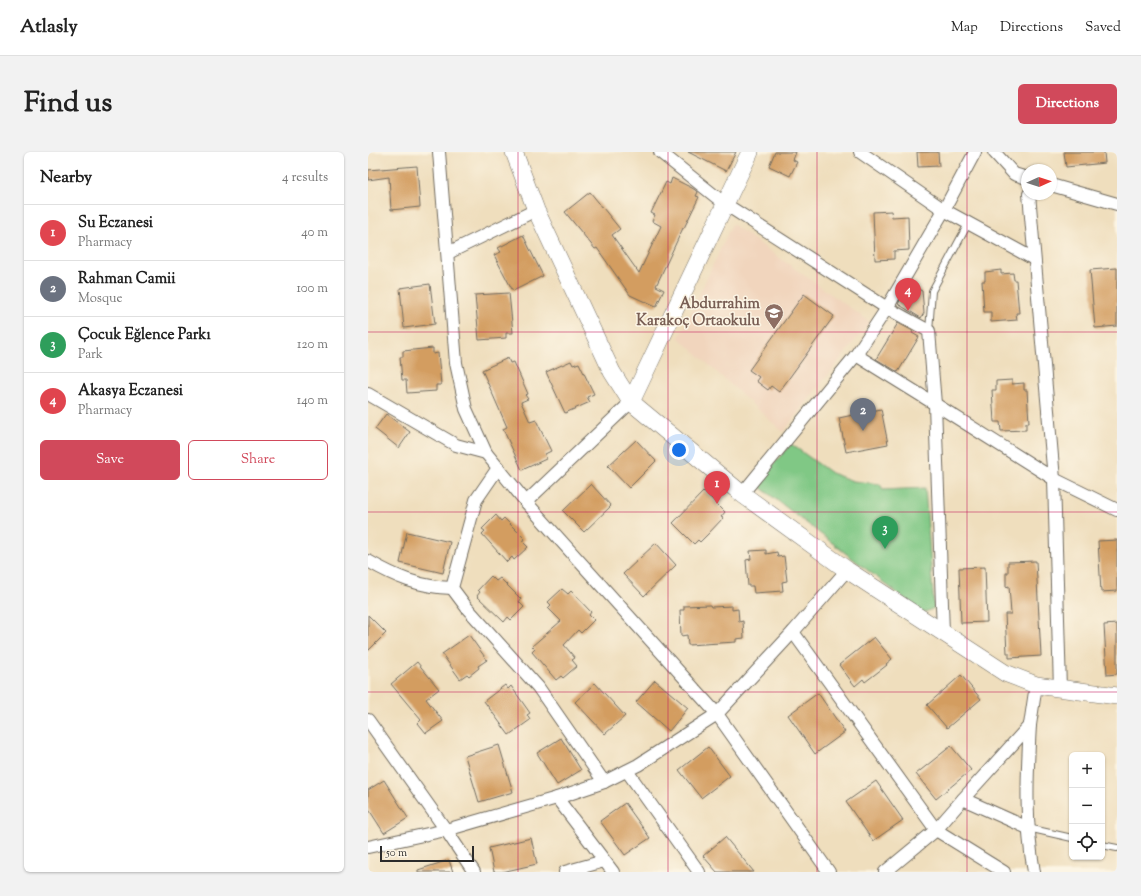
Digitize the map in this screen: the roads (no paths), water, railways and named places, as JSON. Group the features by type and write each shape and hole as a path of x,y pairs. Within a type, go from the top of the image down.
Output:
{"street":[{"path":"439,152 456,363 466,409 486,453 526,502 717,714 830,872"},
{"path":"514,152 536,210 612,372 631,402 742,494 847,570 1005,673 1036,686 1117,696"},
{"path":"660,152 726,204 887,308 929,331 935,404 943,633"},
{"path":"526,502 631,402 750,152"},
{"path":"860,152 944,210 1034,259"},
{"path":"742,494 856,355 887,308 944,210 975,152"},
{"path":"994,152 1014,174 1021,176"},
{"path":"1057,187 1117,204"},
{"path":"1029,200 1054,479 1060,689"},
{"path":"448,253 536,210"},
{"path":"856,355 1054,479 1117,510"},
{"path":"368,394 456,445 486,453"},
{"path":"452,588 476,500 498,468"},
{"path":"368,562 392,575 416,583 452,588 467,608 538,687 604,782"},
{"path":"368,847 446,830 557,798 604,782 638,765 717,714 793,632 847,570"},
{"path":"793,632 936,830 1004,872"},
{"path":"1034,872 1028,828 1028,769 1030,725 1036,686"},
{"path":"368,720 474,872"},
{"path":"885,872 936,830 1030,725"},
{"path":"627,771 699,872"},
{"path":"557,798 613,872"},
{"path":"963,799 1028,828"},
{"path":"565,872 604,861"}],"lane":[{"path":"929,331 932,291 968,224"},
{"path":"1028,828 1069,837"},
{"path":"1105,846 1117,848"}],"place":[{"name":"Akasya Eczanesi","path":"908,311"},
{"name":"Abdurrahim Karakoç Ortaokulu","path":"774,330"},
{"name":"Rahman Camii","path":"863,431"},
{"name":"Su Eczanesi","path":"717,504"},
{"name":"Çocuk Eğlence Parkı","path":"885,549"}]}
